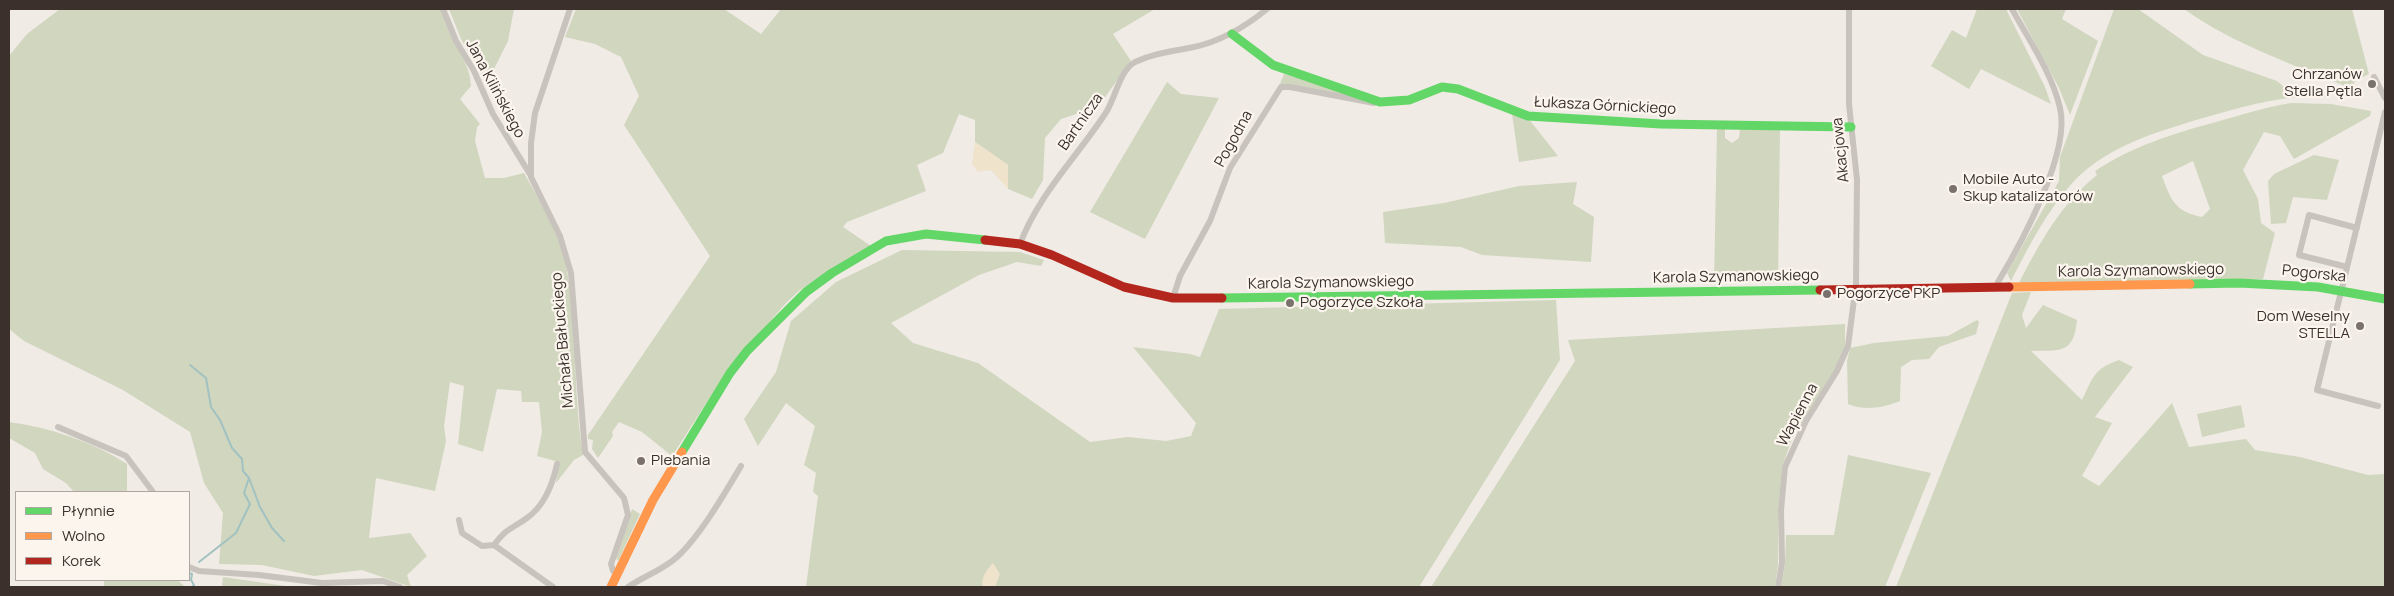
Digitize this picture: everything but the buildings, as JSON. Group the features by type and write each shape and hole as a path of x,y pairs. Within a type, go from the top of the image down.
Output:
{"street":[{"name":"Jana Kilińskiego","path":"444,9 456,41 474,71 494,114 531,177"},
{"name":"Michała Bałuckiego","path":"570,9 549,77 535,113 531,135 531,177 560,236 570,273 586,452 624,498 628,509 626,522 611,564 613,571 617,573"},
{"name":"Bartnicza","path":"1020,244 1026,227 1043,197 1106,114 1127,71 1133,63 1152,56 1209,43 1232,34 1267,9"},
{"name":"Akacjowa","path":"1849,9 1848,88 1857,180 1856,277 1854,289"},
{"path":"1998,287 1998,282 2045,191 2061,128 2061,111 2055,90 2012,9"},
{"name":"Łukasza Górnickiego","path":"1232,34 1273,65 1380,102 1409,100 1442,87 1458,89 1528,116 1670,124 1851,126"},
{"path":"2374,77 2385,98"},
{"name":"Pogodna","path":"1173,298 1180,276 1210,221 1230,168 1281,87 1290,86 1372,103 1380,102"},
{"path":"2378,406 2317,390 2384,125 2385,112"},
{"path":"2347,267 2299,256 2309,215 2357,228"},
{"name":"Karola Szymanowskiego","path":"610,587 653,500 730,373 747,351 806,292 832,273 886,241 905,236 926,234 1020,244 1046,252 1124,287 1173,298 2239,283"},
{"name":"Pogorska","path":"2239,283 2342,290 2385,299"},
{"name":"Wapienna","path":"1778,587 1782,563 1781,510 1785,467 1806,421 1837,371 1848,346 1854,289"},
{"path":"58,427 126,456 152,491"},
{"path":"494,545 507,529 527,518 537,509 553,481 557,464"},
{"path":"628,587 643,577 663,568 678,556 718,504 741,466"},
{"path":"459,520 462,533 482,546 494,545 553,587"},
{"path":"190,567 199,571 259,574 315,583 383,581 400,587"}],"green space":[{"path":"60,9 441,9 448,29 463,57 470,76 471,86 460,99 480,124 477,127 475,141 485,178 504,178 524,173 547,213 561,245 572,305 583,455 574,460 556,483 559,462 537,456 542,432 539,402 522,402 521,391 497,389 483,452 458,444 464,386 450,382 444,426 446,441 435,491 376,478 369,538 410,533 427,556 407,575 411,587 362,570 314,576 262,565 219,564 223,513 204,483 190,432 123,390 24,341 9,329 9,56 27,34"},
{"path":"449,9 514,9 508,41 487,83 461,39"},
{"path":"576,9 724,9 761,34 781,9 1155,9 1113,34 1131,61 1098,107 1061,119 1045,138 1043,180 1032,199 1008,189 1008,165 975,142 975,120 959,114 943,153 917,165 926,191 847,222 843,227 871,246 800,290 787,302 749,345 720,382 672,456 642,432 619,422 612,432 613,436 598,458 592,449 593,440 588,439 588,435 710,256 624,125 639,96 621,57 595,44 565,37"},
{"path":"1977,9 2006,9 2045,87 2051,104 1981,69 1969,89 1931,66 1952,30 1966,38"},
{"path":"2017,9 2066,9 2062,19 2098,41 2070,115 2059,88"},
{"path":"2114,9 2138,9 2203,55 2277,81 2284,87 2327,94 2330,98 2298,97 2250,105 2203,118 2134,141 2102,158 2074,181 2055,204 2011,281 2007,273 2059,181 2060,157"},
{"path":"2184,9 2352,9 2369,74 2355,81 2352,89 2244,44 2203,22"},
{"path":"1284,74 1325,85 1371,101 1280,84"},
{"path":"1167,82 1181,94 1219,98 1145,239 1090,212"},
{"path":"2291,103 2331,104 2371,111 2370,116 2294,159 2280,136 2264,132 2243,170 2258,199 2261,223 2275,233 2263,279 2019,283 2052,224 2084,186 2097,175 2095,171 2124,154 2168,136 2253,111","holes":["2193,161 2210,209 2202,217 2193,215 2180,208 2168,192 2162,176"]},
{"path":"1512,114 1528,118 1558,156 1519,162"},
{"path":"1780,128 1778,282 1714,283 1717,129 1725,129 1725,138 1732,143 1739,138 1740,129"},
{"path":"2314,155 2339,160 2327,200 2293,197 2286,223 2271,224 2268,181 2274,174"},
{"path":"1577,182 1573,204 1594,217 1591,262 1482,255 1461,247 1385,243 1383,212 1444,203 1519,186"},
{"path":"902,250 1020,252 1044,260 1041,266 1017,262 979,275 891,323 913,343 978,363 1090,442 1128,437 1166,441 1191,436 1196,423 1133,347 1200,357 1219,309 1556,300 1560,360 1419,587 806,587 818,496 813,492 816,473 804,465 815,426 786,403 758,446 744,419 776,372 791,321 836,282"},
{"path":"2031,292 2022,315 2026,328 2043,305 2077,320 2069,345 2057,350 2031,351 2082,400 2095,375 2110,363 2119,360 2133,367 2095,417 2112,423 2082,476 2099,486 2172,403 2189,447 2246,439 2255,450 2300,457 2368,475 2385,474 2385,587 1896,587 2012,293"},
{"path":"1977,320 1979,322 1976,334 1939,347 1929,359 1912,360 1901,367 1900,401 1874,408 1848,404 1847,361 1850,348 1874,343 1948,336"},
{"path":"1845,324 1845,346 1837,367 1793,436 1782,467 1778,512 1778,565 1775,587 1431,587 1575,361 1568,340"},
{"path":"2241,405 2245,427 2202,437 2197,414"},
{"path":"9,422 40,428 85,442 127,464 127,491 73,491 66,483 43,469 35,453 9,438"},
{"path":"1848,455 1931,473 1885,587 1781,587 1785,564 1786,535 1834,535"},
{"path":"632,509 640,514 618,561 616,558"},
{"path":"223,577 293,587 222,587"},
{"path":"104,581 179,581 184,586 197,587 104,587"}],"sand":[{"path":"975,142 1008,165 1008,189 991,170 978,172 972,164"},
{"path":"993,563 1000,574 995,587 983,587 983,577"}],"waterway":[{"path":"190,365 206,378 211,407 220,420 232,448 242,459 243,471 249,478 260,507 272,528 284,541"},
{"path":"199,562 236,533 250,504 244,493 249,478"},
{"path":"190,573 192,574 191,580 194,585 192,587"}],"traffic: fast":[{"path":"1232,34 1273,65 1380,102 1409,100 1442,87 1458,89 1528,116 1661,124 1851,127"},
{"path":"682,452 730,373 747,351 806,292 832,273 886,241 926,234 985,240"},
{"path":"2190,284 2239,283 2318,287 2385,299"},
{"path":"1222,298 1820,290"}],"traffic: slow":[{"path":"2009,287 2190,284"},
{"path":"611,587 653,500 682,452"}],"traffic: jam":[{"path":"985,240 1020,244 1052,255 1124,287 1173,298 1222,298"},
{"path":"1820,290 2009,287"}],"place":[{"name":"Chrzanów Stella Pętla","path":"2372,84"},
{"name":"Mobile Auto - Skup katalizatorów","path":"1953,189"},
{"name":"Pogorzyce PKP","path":"1827,294"},
{"name":"Pogorzyce Szkoła","path":"1290,303"},
{"name":"Dom Weselny STELLA","path":"2360,326"},
{"name":"Plebania","path":"641,461"}]}
